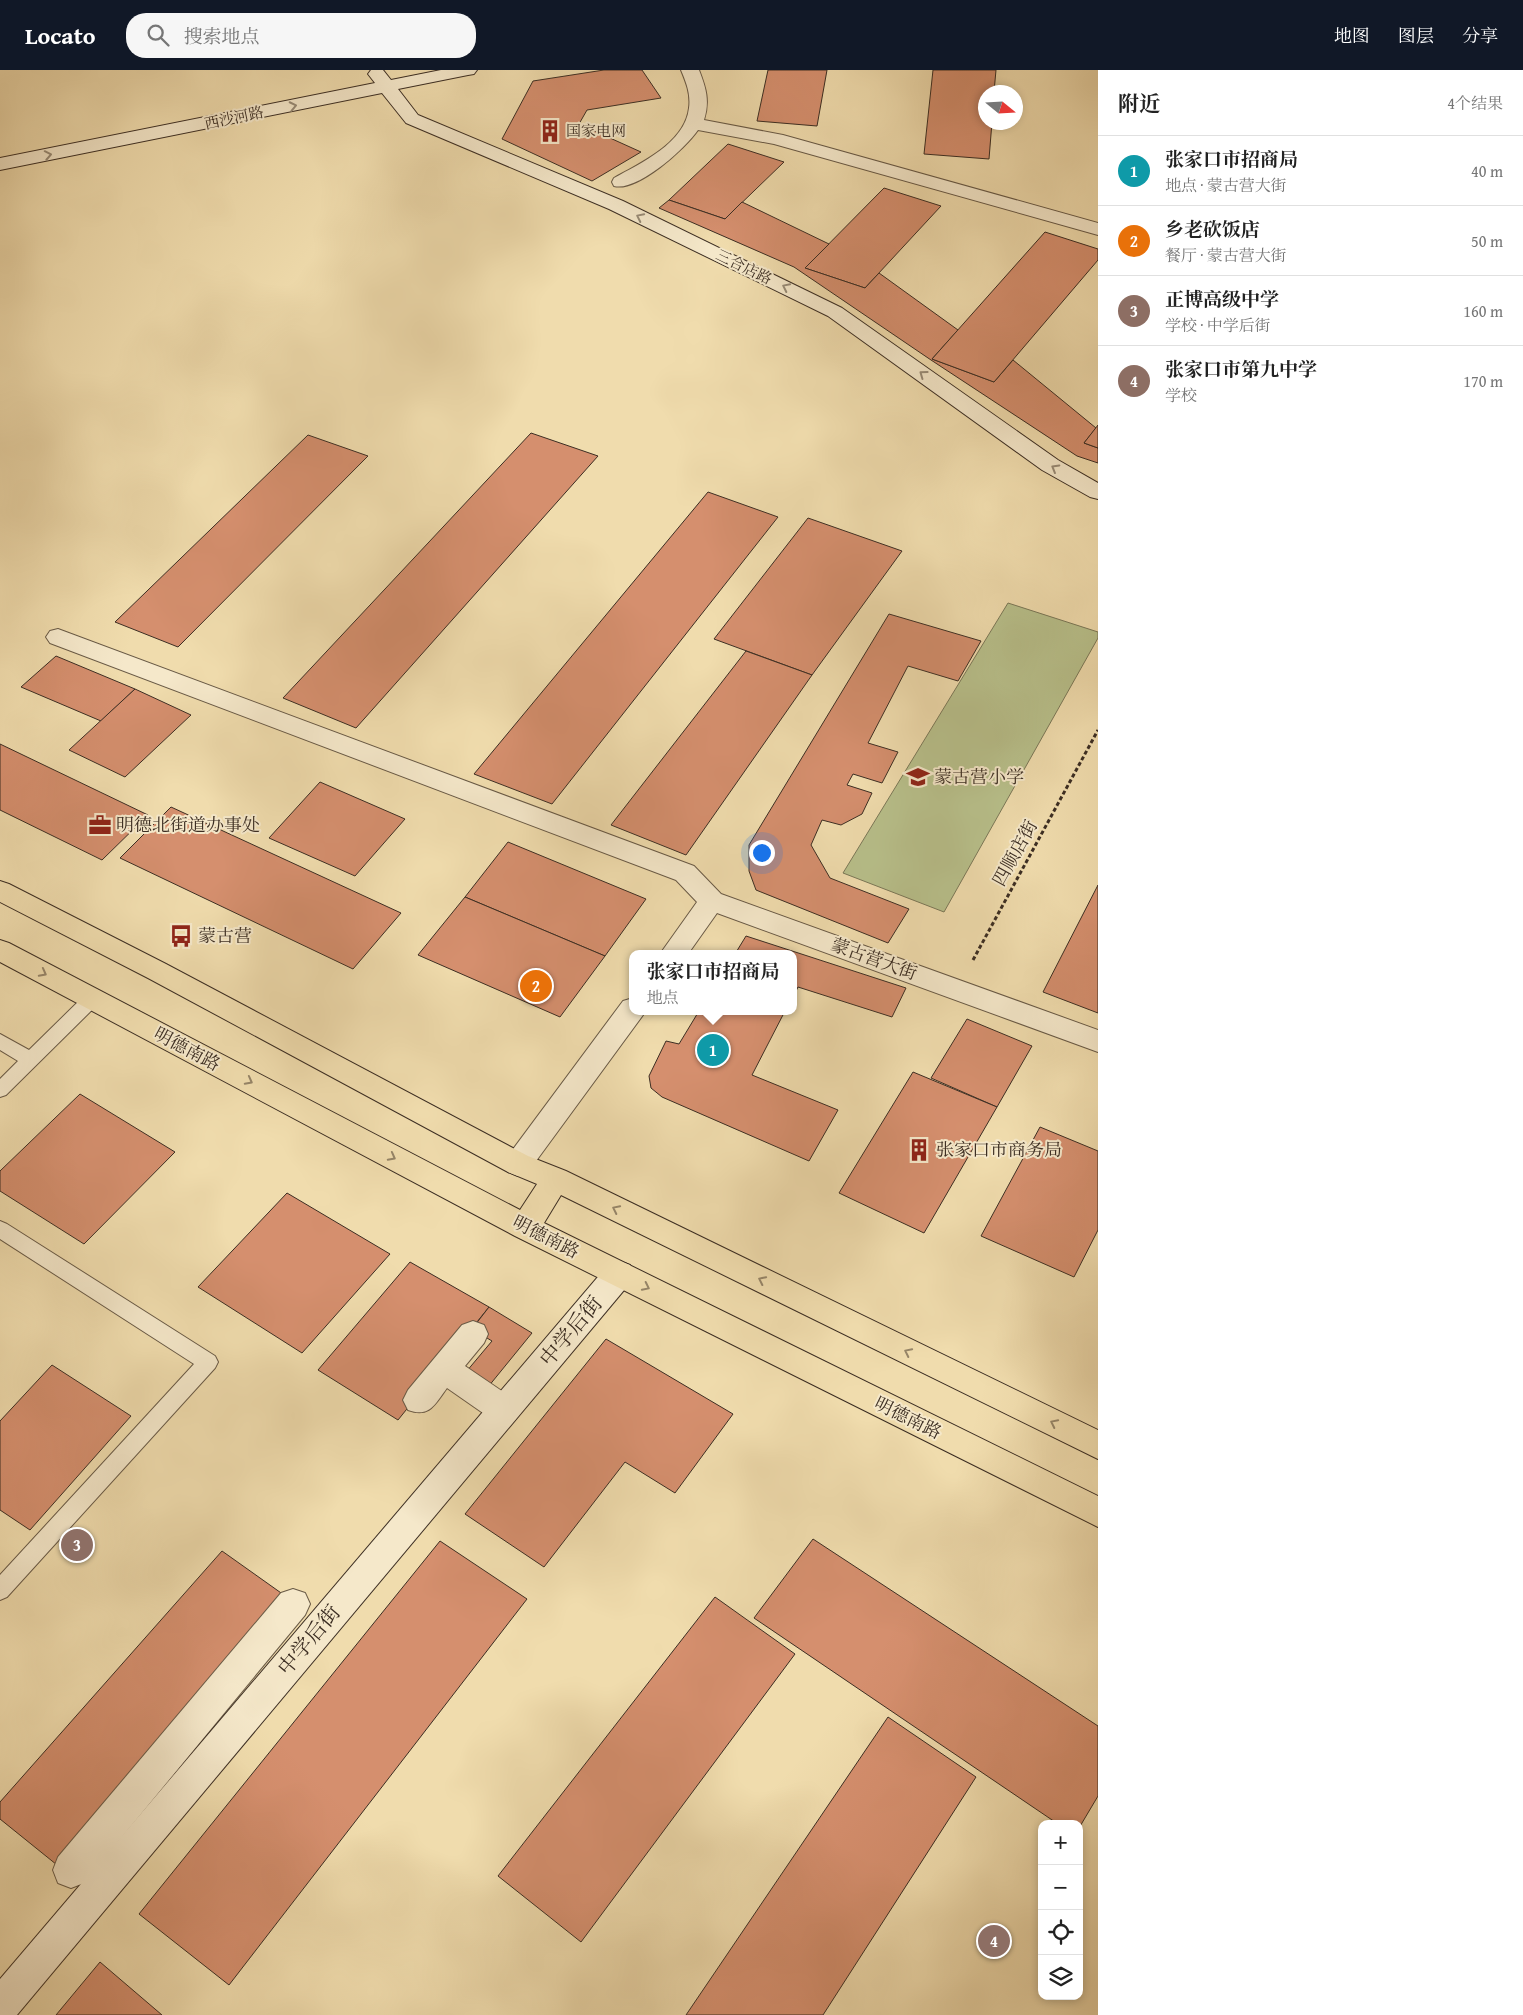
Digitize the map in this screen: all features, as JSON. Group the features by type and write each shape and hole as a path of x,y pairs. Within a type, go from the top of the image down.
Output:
{"main road":[{"path":"0,890 157,971 518,1164 556,1179 1098,1445"},
{"name":"明德南路","path":"0,950 525,1227 1098,1512"},
{"path":"525,1227 556,1179"}],"street":[{"name":"西沙河路","path":"0,164 382,81 400,70"},
{"name":"西沙河路","path":"0,148 382,81 468,70"},
{"path":"621,182 664,158 694,124 698,117 699,92 690,70"},
{"name":"三合店路","path":"382,81 412,119 616,205 835,312 1050,465 1098,492"},
{"path":"694,124 776,140 1098,229"},
{"path":"58,637 685,873 712,901 676,950"},
{"name":"蒙古营大街","path":"712,901 1098,1041"},
{"path":"518,1164 629,1013"},
{"name":"中学后街","path":"0,2007 619,1274"},
{"path":"419,1400 473,1334"},
{"path":"444,1369 504,1410"},
{"path":"71,1870 293,1604"},
{"path":"186,1733 213,1754"}],"lane":[{"path":"0,1090 92,999"},
{"path":"0,1041 31,1060"},
{"path":"0,1228 208,1362 0,1590"}],"path":[{"name":"四顺店街","path":"957,989 1098,730"}],"green space":[{"path":"1008,603 1098,632 1098,638 944,912 843,873"}],"building":[{"name":"国家电网","path":"604,70 642,70 661,98 587,110 579,124 641,152 592,181 502,139 533,81"},
{"path":"768,70 827,70 817,126 757,121"},
{"path":"933,70 996,70 995,85 978,85 978,130 991,130 989,159 924,154"},
{"path":"728,144 784,162 725,219 669,200"},
{"path":"884,188 941,206 865,288 805,268"},
{"path":"669,200 725,219 742,202 829,244 805,268 865,288 879,273 958,330 932,359 994,382 1013,360 1096,428 1084,443 1098,448 1098,463 1077,456 794,267 659,208"},
{"path":"1045,232 1098,249 1098,260 994,382 932,359"},
{"path":"1098,425 1098,448 1084,443"},
{"path":"531,433 598,456 356,728 283,698"},
{"path":"308,435 368,456 178,647 115,622"},
{"path":"708,492 778,517 552,804 474,774"},
{"path":"808,518 902,551 812,675 714,639"},
{"path":"889,614 981,641 958,681 908,666 868,743 898,752 882,783 853,774 847,785 872,793 862,814 841,825 822,820 811,845 830,878 909,909 888,943 756,890 749,871 749,845"},
{"path":"746,651 812,675 686,855 611,825"},
{"path":"56,656 135,689 101,721 21,687"},
{"path":"135,689 191,715 125,777 69,750"},
{"path":"0,744 148,815 102,860 0,810"},
{"path":"320,782 405,819 355,876 269,838"},
{"path":"171,807 401,913 353,969 120,858"},
{"path":"508,842 646,899 605,956 465,897"},
{"path":"1098,885 1098,1013 1043,992"},
{"path":"465,897 605,956 560,1017 418,955"},
{"path":"746,936 789,950 737,950"},
{"path":"797,953 906,988 892,1017 798,987 797,989"},
{"path":"697,1015 783,1015 752,1075 838,1110 809,1161 662,1097 651,1088 649,1076 666,1041 679,1044"},
{"path":"967,1019 1032,1046 997,1107 931,1078"},
{"name":"张家口市商务局","path":"913,1072 997,1107 924,1233 839,1193"},
{"path":"80,1094 175,1152 84,1244 0,1191 0,1171"},
{"path":"1040,1127 1098,1151 1098,1230 1074,1277 981,1236"},
{"path":"287,1193 390,1254 302,1353 198,1287"},
{"path":"410,1262 489,1307 398,1420 318,1370"},
{"path":"489,1307 532,1333 488,1387 466,1372 492,1341 472,1329"},
{"path":"606,1339 733,1414 675,1493 625,1462 544,1567 465,1514"},
{"path":"52,1365 131,1416 30,1530 0,1510 0,1421"},
{"path":"813,1539 1098,1726 1098,1796 1083,1821 1052,1820 754,1618"},
{"path":"440,1541 527,1599 229,1985 139,1914"},
{"path":"222,1551 291,1600 62,1869 0,1819 0,1802"},
{"path":"715,1597 795,1654 581,1942 498,1876"},
{"path":"888,1717 976,1777 823,2015 686,2015"},
{"path":"100,1962 162,2015 56,2015"}],"place":[{"name":"国家电网","path":"550,131"},
{"name":"蒙古营小学","path":"918,777"},
{"name":"明德北街道办事处","path":"100,825"},
{"name":"蒙古营","path":"181,936"},
{"name":"乡老砍饭店","path":"536,986"},
{"name":"张家口市招商局","path":"713,1050"},
{"name":"张家口市商务局","path":"919,1150"},
{"name":"正博高级中学","path":"77,1545"},
{"name":"张家口市第九中学","path":"994,1941"}]}
